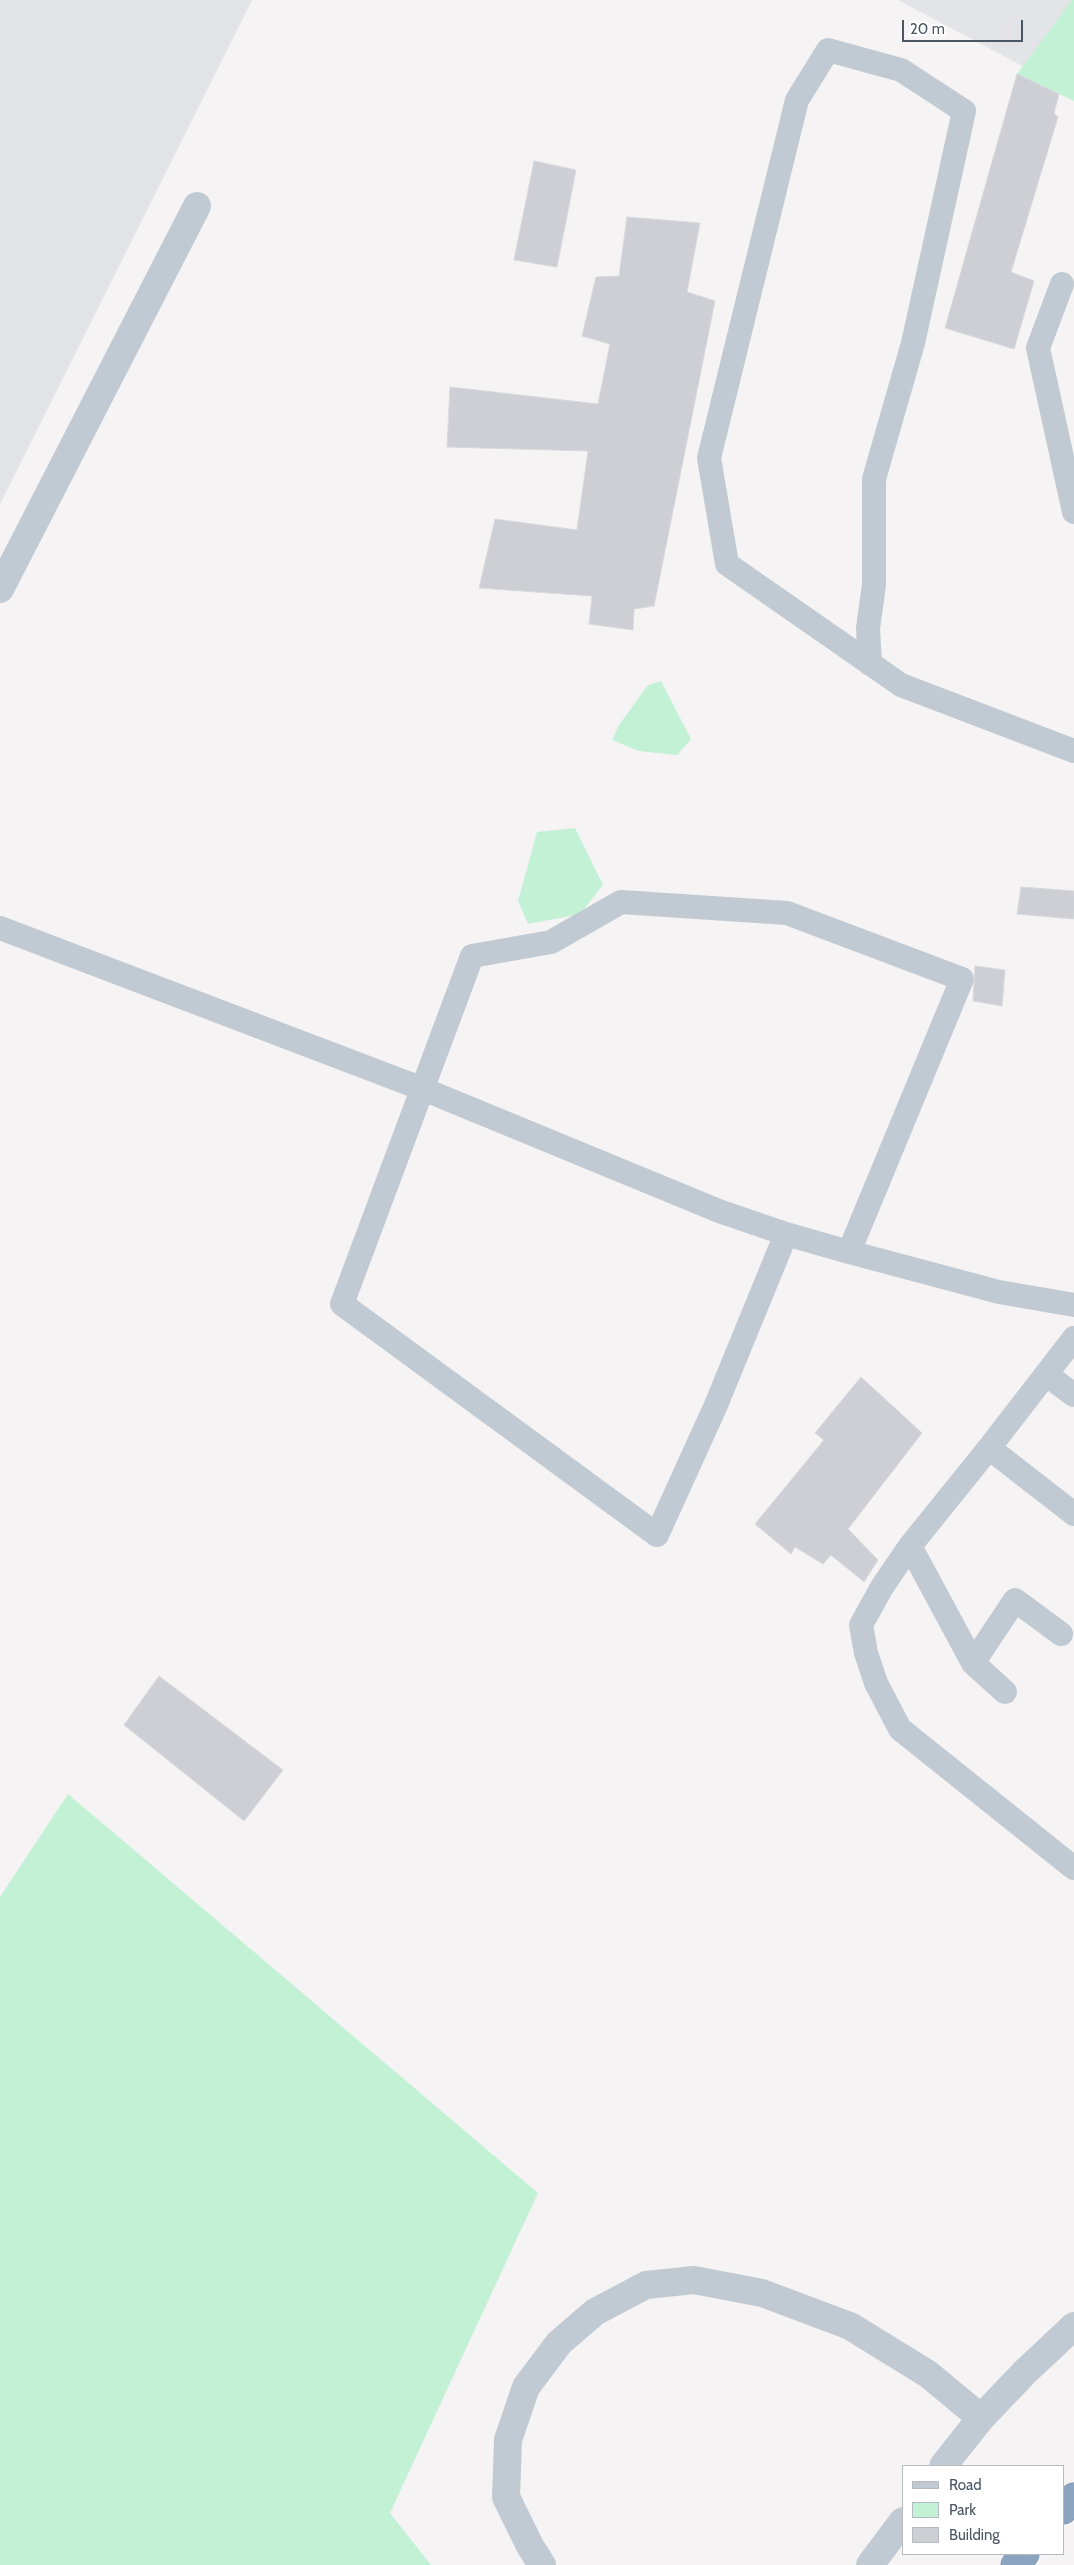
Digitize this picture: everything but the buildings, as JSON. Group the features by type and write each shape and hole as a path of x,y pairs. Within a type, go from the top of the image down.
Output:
{"highway":[{"path":"1015,2565 1023,2555"},
{"path":"1022,2565 1030,2555"}],"street":[{"path":"0,590 198,206"},
{"path":"542,2565 530,2546 506,2497 508,2440 526,2387 559,2343 580,2324 595,2312 646,2286 694,2280 762,2293 850,2326 928,2374 980,2418"},
{"path":"944,2465 980,2418 1074,2326"},
{"path":"870,2565 902,2522"}],"lane":[{"path":"870,664 868,628 874,585 874,479 913,343 964,110 901,70 828,50 797,100 709,458 727,564 870,664 901,685 1074,751"},
{"path":"1062,284 1038,348 1073,504"},
{"path":"786,1234 716,1405 657,1535 342,1304 472,956 551,942 621,902 787,913 962,980 849,1252"},
{"path":"0,928 423,1089 719,1211 786,1234 999,1292 1074,1305"},
{"path":"1074,1338 1047,1375 910,1546 861,1625 866,1653 876,1683 900,1729 1074,1868"},
{"path":"1047,1375 1074,1395"},
{"path":"989,1448 1074,1514"},
{"path":"910,1546 973,1663 1005,1692"},
{"path":"973,1663 1015,1600 1061,1634"}],"shaded area":[{"path":"0,0 252,0 0,504"},
{"path":"898,0 1074,0 1074,7 1030,70"}],"green space":[{"path":"1072,0 1074,0 1074,101 1017,74"},
{"path":"661,681 691,739 677,755 639,751 612,740 619,725 648,685"},
{"path":"575,828 603,885 580,914 528,924 518,901 537,832"},
{"path":"68,1794 538,2193 390,2513 431,2565 0,2565 0,1897"}]}
